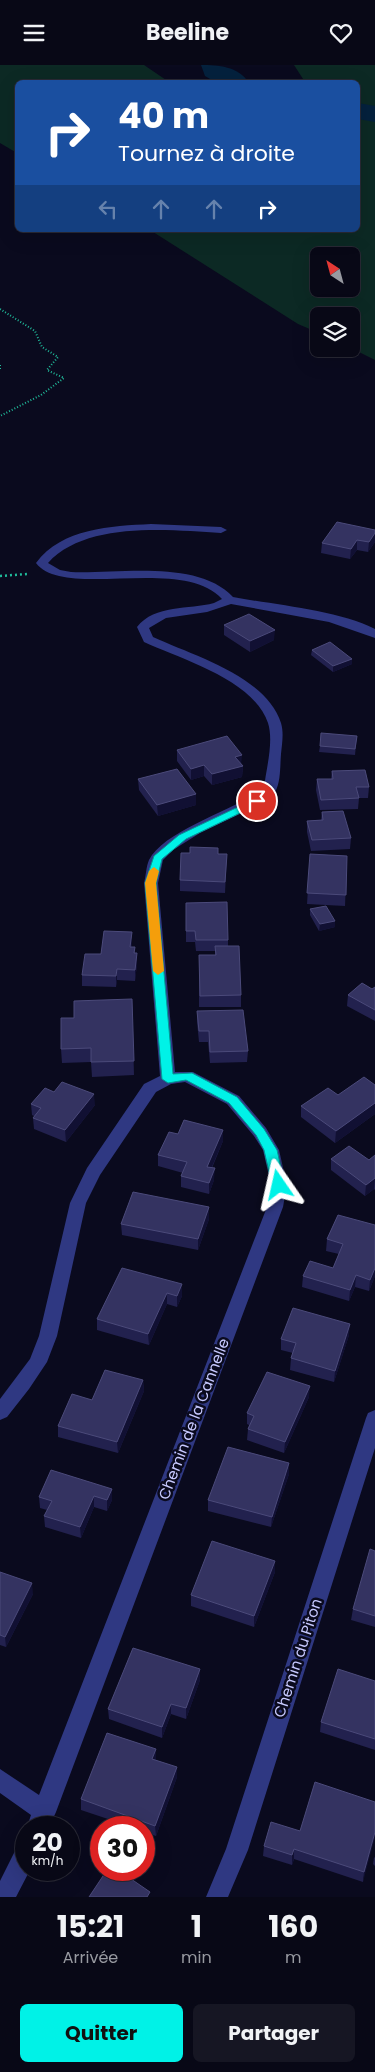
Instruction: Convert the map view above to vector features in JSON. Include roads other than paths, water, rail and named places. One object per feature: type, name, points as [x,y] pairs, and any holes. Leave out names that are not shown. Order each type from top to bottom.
[{"type":"street","points":[[221,530],[166,527],[130,528],[83,536],[48,552],[42,563],[50,571],[71,575],[169,577],[210,585],[226,595],[229,600]]},
{"type":"street","points":[[168,1079],[151,883],[157,858],[183,837],[257,801],[270,789],[275,725],[266,707],[252,691],[219,671],[148,639],[143,627],[152,617],[172,612],[201,611],[216,607],[229,600],[330,619],[364,628],[375,634]]},
{"type":"street","name":"Chemin de la Cannelle","points":[[0,1412],[38,1362],[48,1336],[78,1203],[93,1172],[150,1088],[168,1079],[188,1075],[233,1100],[260,1132],[271,1150],[279,1185],[276,1200],[43,1816]]},
{"type":"street","name":"Chemin du Piton","points":[[217,1897],[237,1850],[375,1418]]},
{"type":"street","name":"Chemin de la Cannelle","points":[[0,1780],[37,1816]]},
{"type":"street","points":[[2,1897],[15,1878]]},
{"type":"waterway","points":[[213,65],[214,71],[231,80]]},
{"type":"waterway","points":[[360,111],[375,114]]}]
